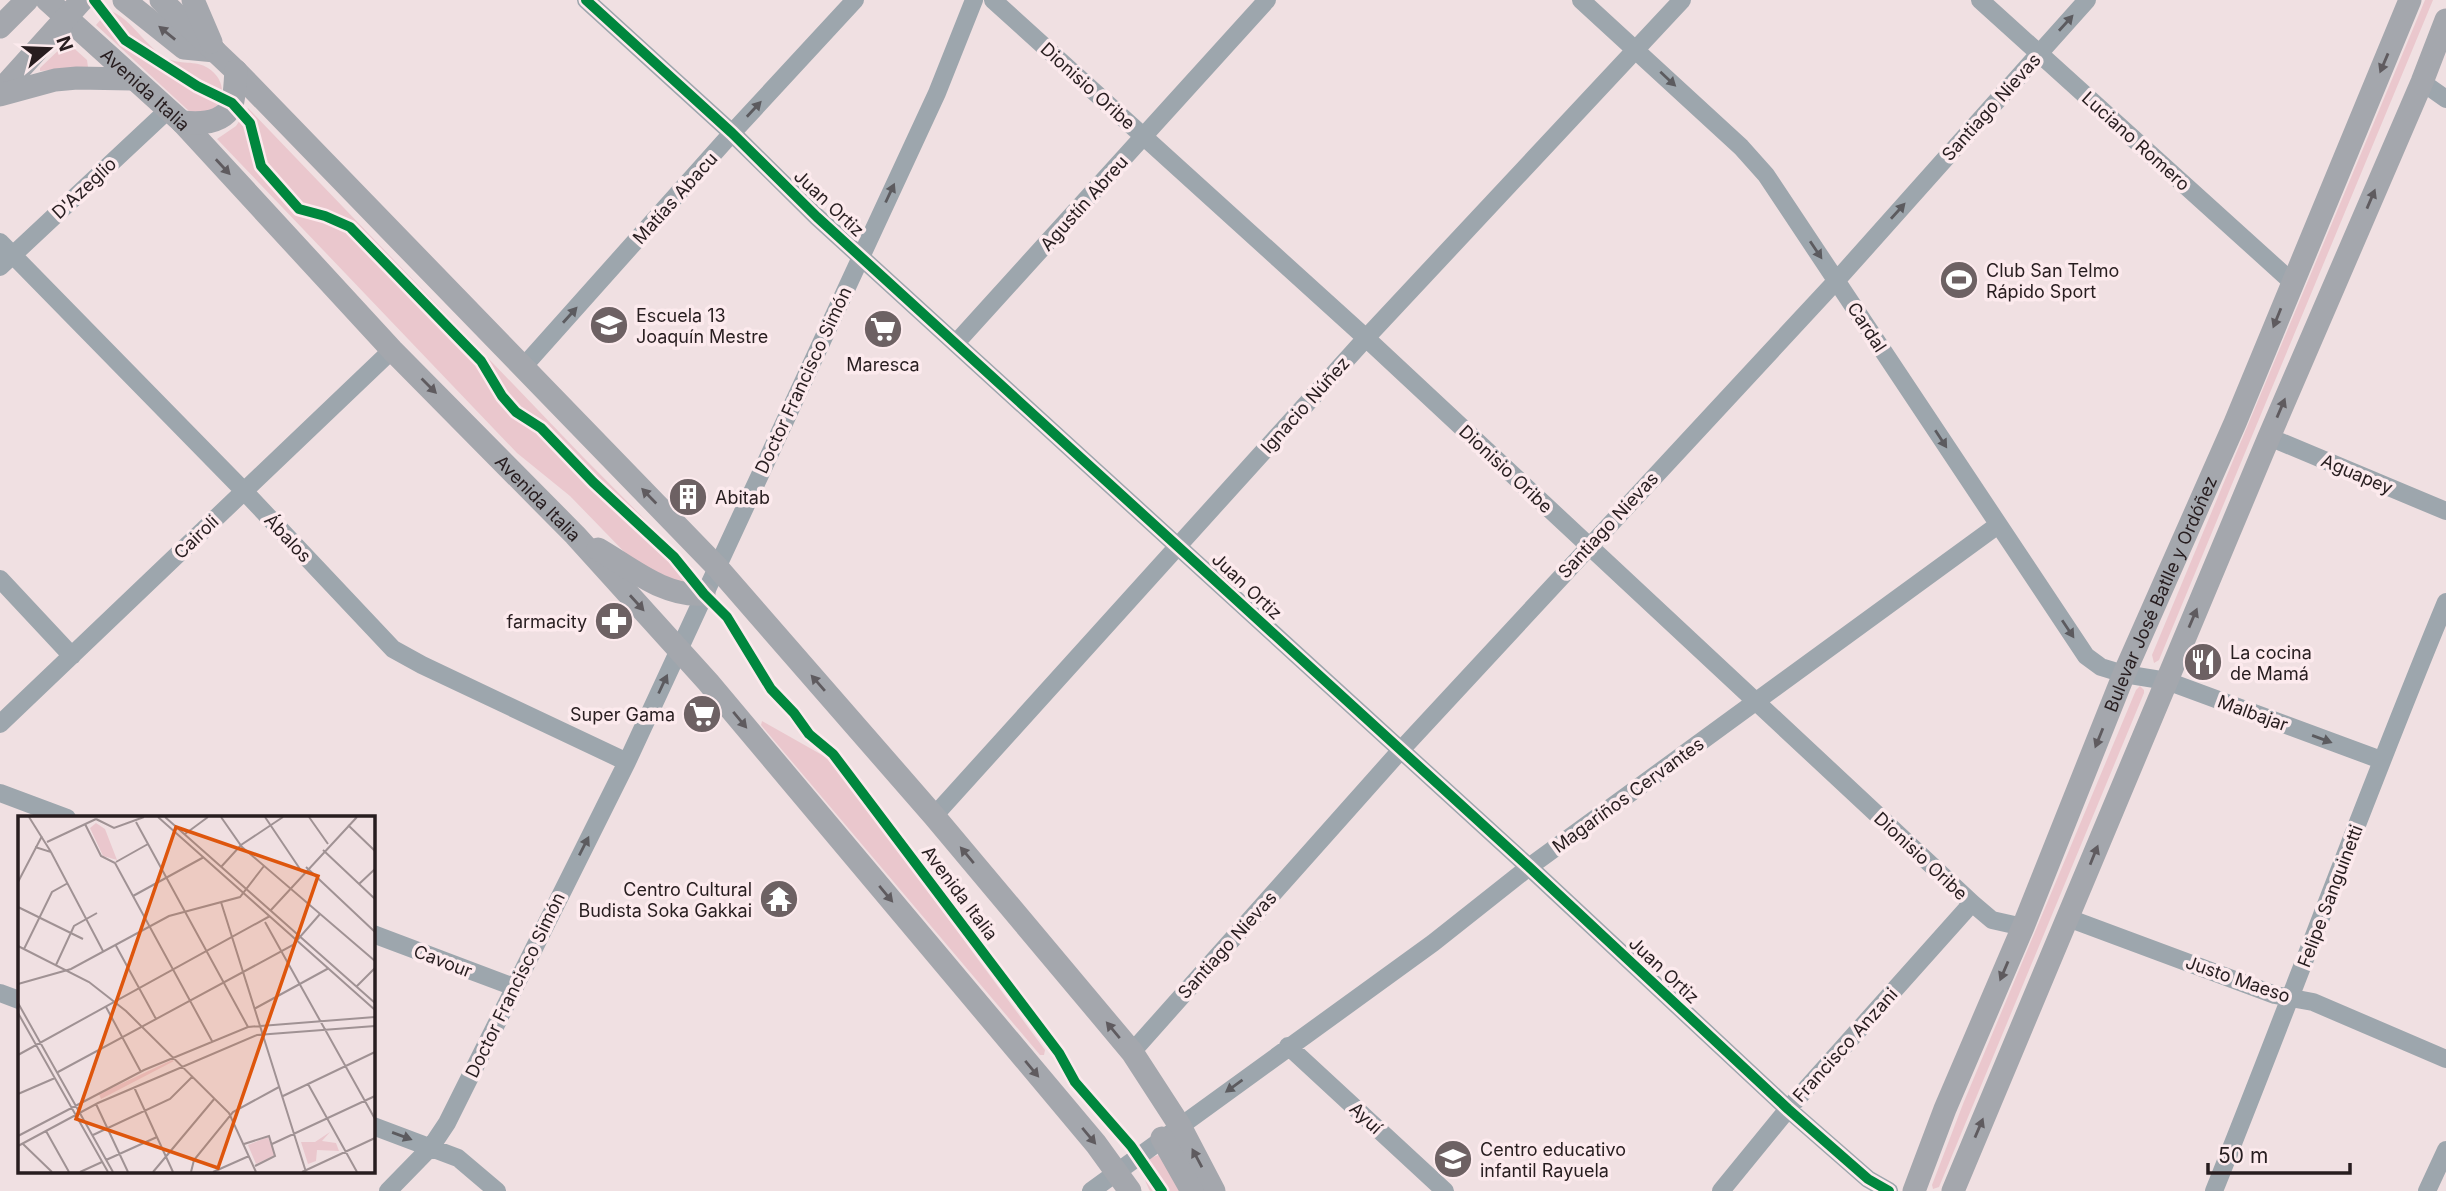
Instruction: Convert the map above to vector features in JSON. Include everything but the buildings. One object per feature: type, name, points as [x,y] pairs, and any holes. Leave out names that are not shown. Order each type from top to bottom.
[{"type":"main road","points":[[0,27],[27,0]]},
{"type":"main road","name":"Avenida Italia","points":[[47,0],[175,116],[392,350],[575,535],[708,682],[1089,1136],[1130,1191]]},
{"type":"main road","points":[[0,93],[82,0]]},
{"type":"main road","points":[[124,0],[184,48],[215,51],[193,0]]},
{"type":"main road","name":"Avenida Italia","points":[[161,0],[236,71],[717,567],[934,816],[1132,1052],[1171,1132],[1214,1191]]},
{"type":"main road","name":"Bulevar José Batlle y Ordóñez","points":[[1914,1191],[1945,1110],[2024,927],[2124,674],[2235,423],[2410,0]]},
{"type":"main road","points":[[1952,1191],[2446,20]]},
{"type":"main road","points":[[175,116],[199,124],[211,122],[227,111],[232,103],[236,71]]},
{"type":"main road","points":[[0,93],[55,80],[132,79]]},
{"type":"main road","points":[[575,535],[670,590],[688,596],[704,594]]},
{"type":"main road","points":[[1171,1132],[1192,1191]]},
{"type":"street","name":"Juan Ortiz","points":[[586,0],[732,133],[817,217],[1529,867],[1788,1109],[1868,1179],[1889,1191]]},
{"type":"street","name":"Matías Abacu","points":[[524,366],[855,0]]},
{"type":"street","name":"Doctor Francisco Simón","points":[[717,567],[937,93],[974,0]]},
{"type":"street","name":"Dionisio Oribe","points":[[993,0],[1366,338],[1972,903],[1992,920],[2024,927]]},
{"type":"street","name":"Agustín Abreu","points":[[956,343],[1268,0]]},
{"type":"street","name":"Cardal","points":[[1581,0],[1741,147],[1766,175],[2086,656],[2101,667],[2124,674]]},
{"type":"street","name":"Ignacio Núñez","points":[[934,816],[1366,338],[1682,0]]},
{"type":"street","name":"Luciano Romero","points":[[1980,0],[2292,282]]},
{"type":"street","name":"Santiago Nievas","points":[[1132,1052],[1400,751],[1837,280],[2087,0]]},
{"type":"street","points":[[2422,82],[2446,99]]},
{"type":"street","name":"D'Azeglio","points":[[4,255],[175,116]]},
{"type":"street","name":"Ábalos","points":[[4,255],[244,491],[393,649],[626,762]]},
{"type":"street","name":"Cairoli","points":[[0,724],[392,350]]},
{"type":"street","name":"Aguapey","points":[[2269,437],[2446,511]]},
{"type":"street","name":"Magariños Cervantes","points":[[1091,1191],[1433,943],[1529,867],[1998,526]]},
{"type":"street","points":[[704,594],[717,567]]},
{"type":"street","points":[[0,579],[72,656]]},
{"type":"street","name":"Doctor Francisco Simón","points":[[388,1191],[431,1147],[447,1123],[626,762],[704,594]]},
{"type":"street","name":"Felipe Sanguinetti","points":[[2214,1191],[2292,999],[2381,761],[2446,602]]},
{"type":"street","name":"Malbajar","points":[[2124,674],[2166,681],[2381,761]]},
{"type":"street","points":[[0,793],[62,816]]},
{"type":"street","name":"Francisco Anzani","points":[[1721,1191],[1788,1109],[1972,903]]},
{"type":"street","name":"Justo Maeso","points":[[2068,918],[2274,995],[2313,1002],[2444,1055]]},
{"type":"street","name":"Cavour","points":[[374,934],[514,987]]},
{"type":"street","points":[[0,993],[18,1000]]},
{"type":"street","name":"Ayuí","points":[[1288,1046],[1445,1191]]},
{"type":"street","points":[[374,1126],[458,1158],[497,1191]]},
{"type":"street","points":[[2427,1191],[2446,1150]]},
{"type":"shaded area","points":[[2425,0],[2433,0],[2159,660],[2154,663],[2152,655]]},
{"type":"shaded area","points":[[109,10],[125,20],[151,47],[166,58],[208,68],[221,84],[220,101],[215,107],[208,112],[189,111],[96,25]]},
{"type":"shaded area","points":[[67,42],[87,60],[88,67],[40,71],[40,68]]},
{"type":"shaded area","points":[[248,108],[692,567],[693,584],[685,587],[636,564],[570,496],[517,453],[217,139],[236,126]]},
{"type":"shaded area","points":[[2140,686],[2144,693],[1939,1187],[1933,1189],[1932,1185],[1963,1104],[2136,690]]},
{"type":"shaded area","points":[[762,721],[831,760],[1045,1050],[1044,1055],[1040,1055],[761,725]]},
{"type":"shaded area","points":[[1159,1155],[1186,1191],[1150,1191],[1145,1180],[1145,1165],[1152,1157]]},
{"type":"cycle path","points":[[94,0],[125,40],[197,86],[232,103],[250,123],[261,166],[299,209],[350,227],[481,361],[502,396],[516,412],[541,428],[593,482],[674,557],[727,617],[771,689],[809,734],[833,754],[1059,1053],[1075,1082],[1131,1146],[1162,1191]]},
{"type":"cycle path","points":[[586,0],[732,133],[817,217],[1529,867],[1788,1109],[1868,1179],[1889,1191]]},
{"type":"place","name":"Club San Telmo Rápido Sport","points":[[1959,280]]},
{"type":"place","name":"Escuela 13 Joaquín Mestre","points":[[609,325]]},
{"type":"place","name":"Maresca","points":[[883,329]]},
{"type":"place","name":"Abitab","points":[[688,497]]},
{"type":"place","name":"farmacity","points":[[614,621]]},
{"type":"place","name":"La cocina de Mamá","points":[[2203,662]]},
{"type":"place","name":"Super Gama","points":[[702,714]]},
{"type":"place","name":"Centro Cultural Budista Soka Gakkai","points":[[779,899]]},
{"type":"place","name":"Centro educativo infantil Rayuela","points":[[1453,1159]]}]
